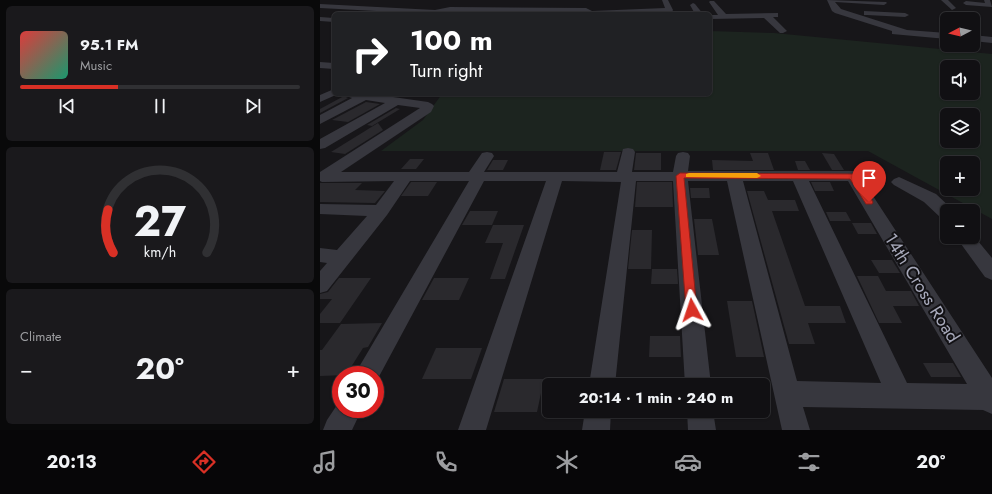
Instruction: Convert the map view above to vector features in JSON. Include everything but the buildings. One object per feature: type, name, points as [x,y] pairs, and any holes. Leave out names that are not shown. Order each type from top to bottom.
[{"type":"street","points":[[598,12],[641,7],[668,10],[664,0]]},
{"type":"street","points":[[830,0],[884,3]]},
{"type":"street","points":[[830,0],[835,9],[841,12],[907,33]]},
{"type":"street","points":[[944,0],[952,8]]},
{"type":"street","points":[[966,3],[990,5],[986,0]]},
{"type":"street","points":[[323,1],[354,3]]},
{"type":"street","points":[[323,1],[382,9],[399,7],[417,2]]},
{"type":"street","points":[[481,2],[588,3],[586,10]]},
{"type":"street","points":[[712,2],[723,19]]},
{"type":"street","points":[[693,5],[698,12]]},
{"type":"street","points":[[399,7],[422,11],[450,9],[586,10],[589,12]]},
{"type":"street","points":[[320,12],[332,13]]},
{"type":"street","points":[[841,12],[905,19],[870,21]]},
{"type":"street","points":[[766,15],[783,31]]},
{"type":"street","points":[[712,17],[723,19],[776,15]]},
{"type":"street","points":[[320,19],[332,20]]},
{"type":"street","points":[[875,30],[940,35]]},
{"type":"street","points":[[980,39],[992,40]]},
{"type":"street","points":[[320,65],[332,66]]},
{"type":"street","points":[[320,90],[332,92]]},
{"type":"street","points":[[320,99],[332,93]]},
{"type":"street","points":[[320,120],[364,96],[428,106],[427,109],[322,177]]},
{"type":"street","points":[[320,145],[396,101]]},
{"type":"street","points":[[603,378],[628,152]]},
{"type":"street","points":[[373,366],[487,156]]},
{"type":"street","points":[[683,156],[680,176],[697,378]]},
{"type":"street","points":[[322,177],[626,178],[680,176],[799,176],[900,396]]},
{"type":"street","points":[[734,176],[796,430]]},
{"type":"street","name":"14th Cross Road","points":[[799,176],[853,176],[991,398]]},
{"type":"street","points":[[320,285],[381,211],[404,178]]},
{"type":"street","points":[[472,430],[555,178]]},
{"type":"street","points":[[899,182],[930,198],[940,207]]},
{"type":"street","points":[[320,209],[381,211]]},
{"type":"street","points":[[970,244],[992,272]]},
{"type":"street","points":[[320,255],[342,258]]},
{"type":"street","points":[[788,394],[991,398]]},
{"type":"street","points":[[337,430],[344,418]]},
{"type":"street","points":[[596,430],[597,418]]},
{"type":"street","points":[[701,418],[702,430]]},
{"type":"shaded area","points":[[712,31],[774,33],[940,49],[940,52],[971,52],[992,54],[992,219],[980,212],[980,204],[965,204],[950,196],[980,196],[980,156],[940,156],[940,190],[868,151],[381,151],[423,120],[441,96],[712,96]]},
{"type":"slow traffic","points":[[689,176],[757,176]]},
{"type":"route","points":[[692,310],[680,176],[853,176],[869,202]]}]
